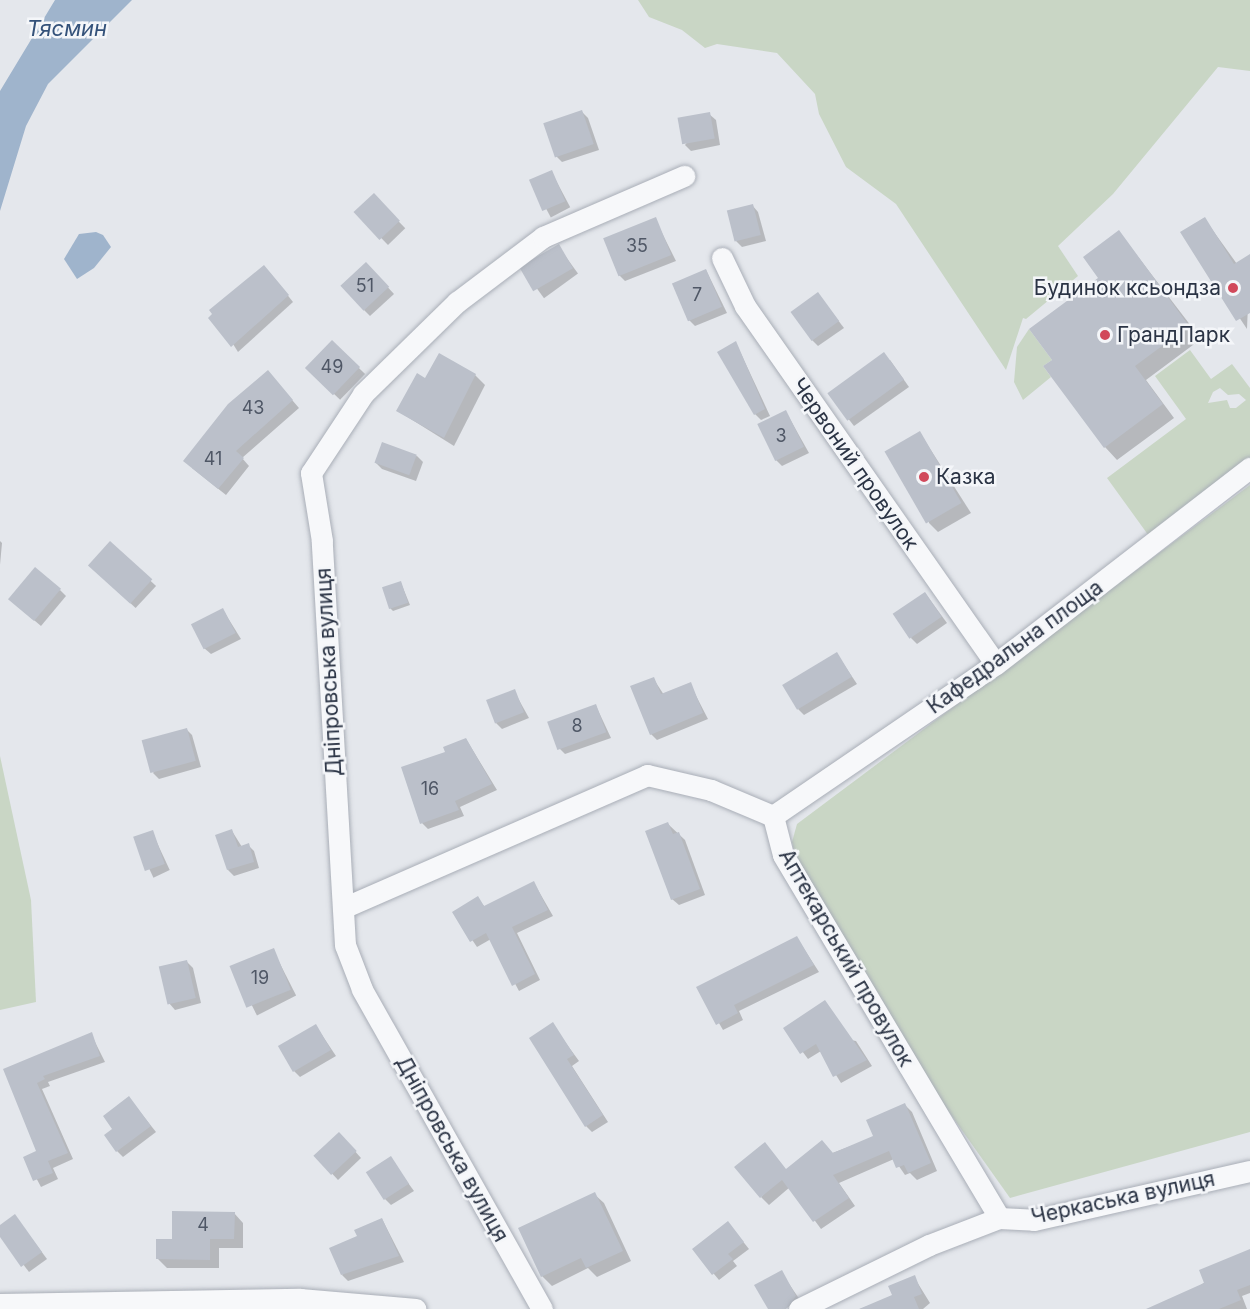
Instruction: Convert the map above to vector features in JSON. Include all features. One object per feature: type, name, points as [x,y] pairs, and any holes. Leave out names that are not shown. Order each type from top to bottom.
[{"type":"street","name":"Дніпровська вулиця","points":[[542,1309],[362,988],[345,945],[322,541],[311,473],[363,393],[457,302],[543,237],[684,176]]},
{"type":"street","name":"Червоний провулок","points":[[722,258],[745,306],[996,664]]},
{"type":"street","name":"Кафедральна площа","points":[[773,816],[996,664],[1250,468]]},
{"type":"street","points":[[343,908],[647,775],[711,790],[773,816]]},
{"type":"street","name":"Аптекарський провулок","points":[[773,816],[783,855],[999,1218]]},
{"type":"street","name":"Черкаська вулиця","points":[[799,1309],[929,1245],[999,1218],[1034,1220],[1250,1171]]},
{"type":"street","points":[[0,1304],[300,1299],[416,1309]]},
{"type":"green space","points":[[638,0],[1250,0],[1250,71],[1218,67],[1113,194],[1058,246],[1078,276],[1026,319],[1023,318],[1006,370],[896,204],[846,167],[819,114],[815,94],[777,53],[717,44],[705,48],[682,30],[649,17]]},
{"type":"green space","points":[[1029,329],[1052,360],[1043,366],[1051,377],[1023,400],[1014,382],[1017,347]]},
{"type":"green space","points":[[1190,350],[1211,379],[1232,364],[1250,388],[1250,468],[1154,543],[1107,478],[1186,419],[1155,376]],"holes":[[[1220,388],[1228,395],[1239,394],[1246,400],[1236,408],[1230,408],[1227,400],[1208,403],[1213,392]]]},
{"type":"green space","points":[[1250,485],[1250,1132],[1010,1198],[912,1060],[796,861],[792,842],[797,824]]},
{"type":"green space","points":[[0,756],[31,900],[36,1002],[0,1010]]},
{"type":"water","name":"Тясмин","points":[[55,0],[132,0],[48,84],[26,126],[0,211],[0,91]]},
{"type":"water","points":[[96,232],[103,235],[111,247],[94,268],[77,279],[64,259],[79,234]]},
{"type":"building","points":[[582,110],[594,144],[555,157],[543,123]]},
{"type":"building","points":[[710,112],[715,139],[682,144],[678,118]]},
{"type":"building","points":[[552,170],[565,201],[542,211],[529,180]]},
{"type":"building","points":[[374,193],[400,221],[379,240],[354,212]]},
{"type":"building","points":[[753,204],[761,235],[735,242],[727,211]]},
{"type":"building","points":[[656,217],[671,255],[619,276],[603,238]]},
{"type":"building","name":"Будинок ксьондза","points":[[1205,217],[1234,264],[1250,254],[1250,313],[1236,321],[1180,232]]},
{"type":"building","name":"ГрандПарк","points":[[1119,230],[1189,326],[1135,366],[1163,404],[1104,448],[1043,366],[1052,360],[1029,329],[1098,278],[1083,257]]},
{"type":"building","points":[[559,244],[573,268],[533,291],[519,267]]},
{"type":"building","points":[[366,262],[389,287],[364,311],[340,286]]},
{"type":"building","points":[[264,265],[289,295],[231,347],[208,318],[212,314],[209,310]]},
{"type":"building","points":[[706,269],[722,307],[688,321],[672,283]]},
{"type":"building","points":[[818,292],[839,321],[812,341],[790,312]]},
{"type":"building","points":[[332,340],[360,367],[333,395],[305,368]]},
{"type":"building","points":[[736,341],[765,409],[754,415],[717,352]]},
{"type":"building","points":[[884,352],[904,380],[847,421],[827,393]]},
{"type":"building","points":[[439,353],[476,374],[444,438],[396,411],[417,373],[425,378]]},
{"type":"building","points":[[268,370],[293,400],[236,451],[244,458],[218,489],[183,461],[228,404]]},
{"type":"building","points":[[786,410],[804,447],[775,461],[757,424]]},
{"type":"building","name":"Казка","points":[[920,431],[962,503],[926,523],[884,452]]},
{"type":"building","points":[[382,442],[417,455],[409,475],[374,463]]},
{"type":"building","points":[[110,541],[152,579],[130,604],[88,566]]},
{"type":"building","points":[[35,567],[61,589],[34,621],[8,599]]},
{"type":"building","points":[[401,581],[408,603],[389,609],[382,587]]},
{"type":"building","points":[[925,592],[942,617],[909,639],[893,614]]},
{"type":"building","points":[[223,608],[236,633],[204,649],[191,624]]},
{"type":"building","points":[[837,652],[852,677],[797,710],[782,685]]},
{"type":"building","points":[[654,677],[661,694],[691,682],[703,713],[650,735],[630,686]]},
{"type":"building","points":[[515,689],[524,712],[495,723],[486,700]]},
{"type":"building","points":[[596,704],[606,732],[557,750],[547,722]]},
{"type":"building","points":[[187,728],[196,761],[150,773],[142,740]]},
{"type":"building","points":[[466,738],[492,784],[455,801],[459,810],[420,824],[401,767],[445,752],[443,747]]},
{"type":"building","points":[[668,822],[673,834],[679,832],[700,889],[671,900],[645,831]]},
{"type":"building","points":[[232,829],[238,847],[249,843],[254,862],[227,870],[215,835]]},
{"type":"building","points":[[153,830],[165,864],[145,871],[133,837]]},
{"type":"building","points":[[534,881],[548,910],[512,927],[535,974],[512,986],[486,933],[470,942],[452,912],[478,896],[484,906]]},
{"type":"building","points":[[797,936],[814,965],[734,1005],[738,1013],[716,1025],[696,987]]},
{"type":"building","points":[[274,948],[291,990],[246,1008],[229,966]]},
{"type":"building","points":[[187,960],[196,998],[168,1005],[159,967]]},
{"type":"building","points":[[825,1000],[867,1060],[833,1077],[816,1044],[800,1054],[783,1028]]},
{"type":"building","points":[[553,1022],[574,1055],[567,1059],[603,1115],[585,1127],[529,1038]]},
{"type":"building","points":[[316,1024],[331,1050],[293,1072],[278,1046]]},
{"type":"building","points":[[92,1032],[100,1056],[43,1076],[45,1079],[37,1083],[68,1153],[48,1161],[53,1173],[33,1181],[23,1157],[36,1151],[3,1069]]},
{"type":"building","points":[[129,1096],[151,1126],[116,1152],[104,1135],[112,1129],[103,1116]]},
{"type":"building","points":[[905,1103],[931,1163],[908,1173],[904,1165],[896,1168],[889,1151],[833,1175],[849,1198],[813,1222],[782,1180],[760,1198],[734,1167],[765,1142],[786,1169],[822,1140],[833,1153],[873,1136],[866,1120]]},
{"type":"building","points":[[339,1132],[357,1151],[331,1175],[313,1156]]},
{"type":"building","points":[[391,1156],[409,1184],[384,1200],[366,1172]]},
{"type":"building","points":[[595,1192],[623,1251],[586,1268],[581,1258],[541,1277],[518,1228]]},
{"type":"building","points":[[172,1211],[235,1212],[234,1239],[210,1239],[210,1260],[156,1259],[156,1239],[172,1239]]},
{"type":"building","points":[[15,1214],[42,1252],[21,1267],[0,1237],[0,1225]]},
{"type":"building","points":[[382,1218],[399,1256],[341,1275],[329,1248],[357,1236],[354,1230]]},
{"type":"building","points":[[728,1221],[744,1242],[728,1254],[733,1259],[712,1275],[692,1249]]},
{"type":"building","points":[[1250,1249],[1250,1285],[1237,1290],[1241,1300],[1219,1309],[1146,1309],[1204,1283],[1199,1270]]},
{"type":"building","points":[[782,1270],[796,1296],[786,1309],[768,1309],[754,1285]]},
{"type":"building","points":[[915,1275],[922,1294],[914,1297],[919,1309],[859,1309],[892,1295],[888,1286]]},
{"type":"place","name":"Будинок ксьондза","points":[[1233,288]]},
{"type":"place","name":"ГрандПарк","points":[[1105,335]]},
{"type":"place","name":"Казка","points":[[924,477]]}]
